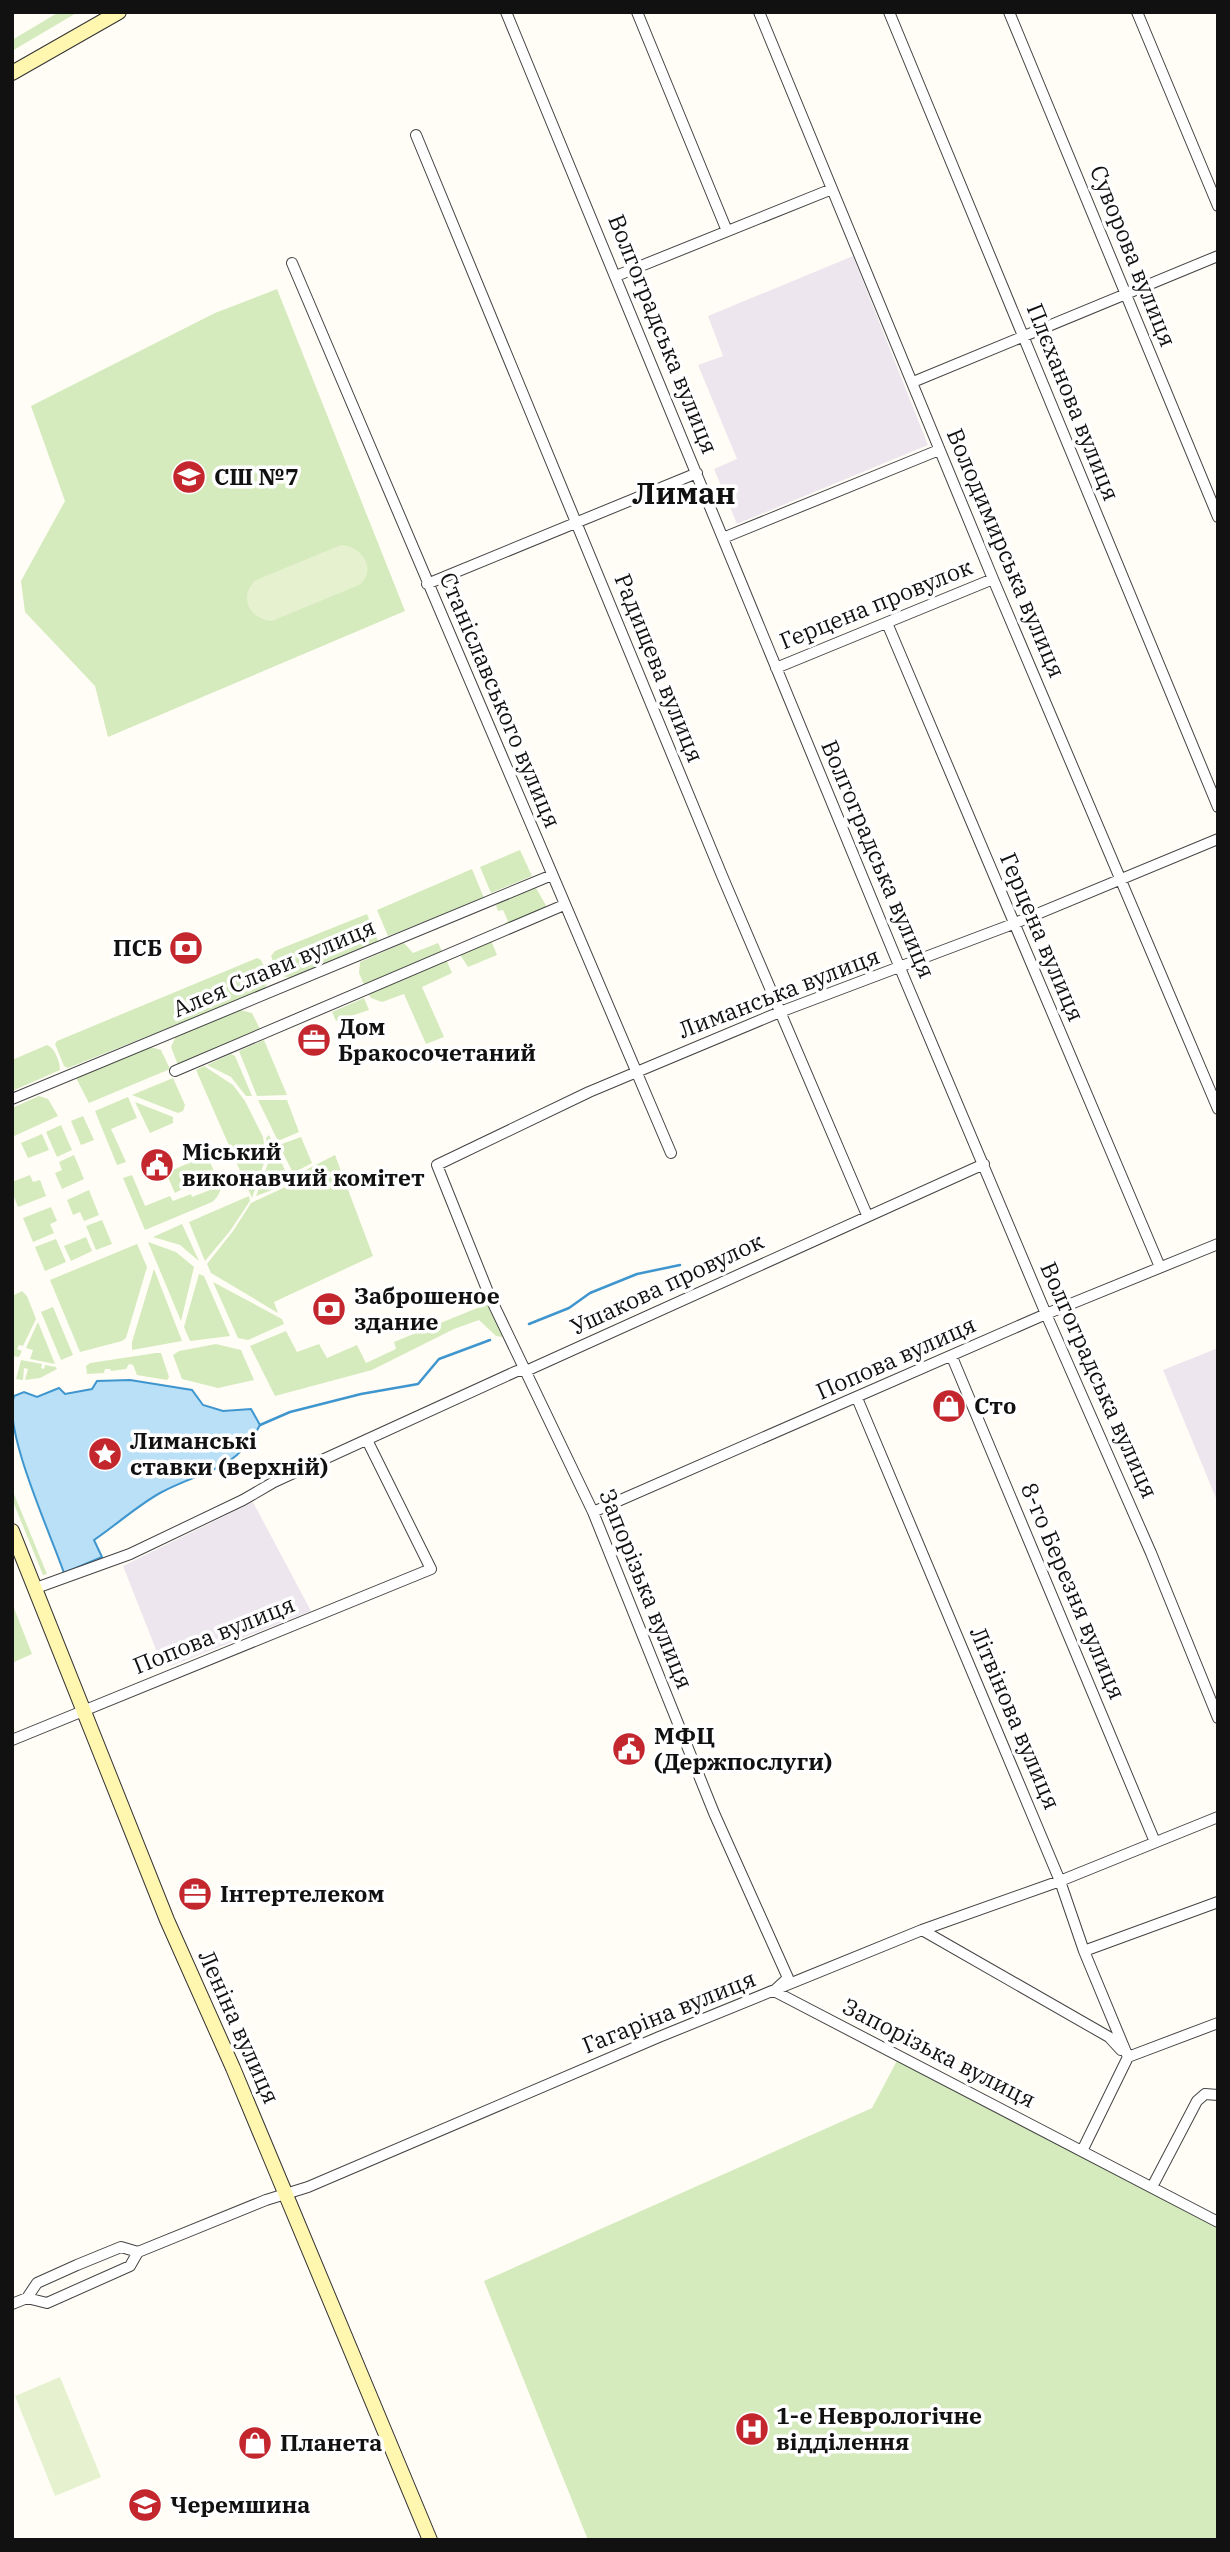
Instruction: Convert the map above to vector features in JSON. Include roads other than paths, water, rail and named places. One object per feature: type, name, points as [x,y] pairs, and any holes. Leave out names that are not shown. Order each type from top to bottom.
[{"type":"street","points":[[12,73],[119,12]]},
{"type":"street","name":"Волгоградська вулиця","points":[[506,12],[900,968],[1046,1314],[1152,1553],[1218,1718]]},
{"type":"street","points":[[637,12],[727,231]]},
{"type":"street","name":"Володимирська вулиця","points":[[759,12],[914,382],[939,450],[1218,1109]]},
{"type":"street","name":"Плєханова вулиця","points":[[889,12],[1218,807]]},
{"type":"street","name":"Суворова вулиця","points":[[1009,12],[1218,517]]},
{"type":"street","points":[[1137,12],[1218,206]]},
{"type":"street","name":"Радищева вулиця","points":[[416,135],[867,1215]]},
{"type":"street","points":[[616,276],[832,189]]},
{"type":"street","points":[[914,382],[1218,256]]},
{"type":"street","name":"Станіславського вулиця","points":[[292,263],[671,1153]]},
{"type":"street","points":[[723,538],[939,450]]},
{"type":"street","points":[[427,584],[698,473]]},
{"type":"street","name":"Герцена провулок","points":[[776,668],[993,579]]},
{"type":"street","name":"Герцена вулиця","points":[[887,623],[1160,1268]]},
{"type":"street","name":"Лиманська вулиця","points":[[437,1165],[589,1092],[780,1012],[1013,924],[1218,839]]},
{"type":"street","name":"Алея Слави вулиця","points":[[12,1098],[552,875]]},
{"type":"street","points":[[175,1071],[564,905]]},
{"type":"street","name":"Ушакова провулок","points":[[36,1588],[130,1554],[243,1500],[274,1482],[517,1371],[526,1371],[984,1164]]},
{"type":"street","name":"Запорізька вулиця","points":[[437,1165],[491,1297],[593,1512],[714,1814],[788,1978],[774,1991],[1218,2222]]},
{"type":"street","name":"Попова вулиця","points":[[593,1512],[953,1357],[1046,1314],[1218,1244]]},
{"type":"street","name":"8-го Березня вулиця","points":[[953,1357],[1155,1842]]},
{"type":"street","name":"Літвінова вулиця","points":[[857,1398],[1060,1881],[1084,1951],[1128,2057]]},
{"type":"street","name":"Попова вулиця","points":[[12,1740],[431,1569],[367,1440]]},
{"type":"street","name":"Леніна вулиця","points":[[12,1531],[167,1920],[233,2068],[430,2540]]},
{"type":"street","name":"Гагаріна вулиця","points":[[27,2298],[47,2303],[130,2266],[138,2252],[285,2194],[922,1930],[1060,1881],[1218,1817]]},
{"type":"street","points":[[1084,1951],[1218,1902]]},
{"type":"street","points":[[922,1930],[1109,2037],[1128,2057]]},
{"type":"street","points":[[1082,2151],[1128,2057],[1218,2023]]},
{"type":"street","points":[[1152,2188],[1197,2101],[1205,2094],[1218,2095]]},
{"type":"street","name":"Гагаріна вулиця","points":[[12,2304],[27,2298],[37,2283],[77,2265],[121,2247],[138,2252]]},
{"type":"water","points":[[130,1380],[192,1390],[203,1405],[223,1411],[251,1409],[260,1425],[250,1441],[228,1462],[176,1485],[143,1504],[94,1540],[102,1557],[64,1573],[21,1457],[12,1412],[14,1396],[24,1392],[37,1397],[59,1388],[65,1394],[92,1389],[97,1381]]},
{"type":"waterway","points":[[529,1324],[569,1308],[590,1293],[637,1274],[680,1265]]},
{"type":"waterway","points":[[260,1425],[290,1412],[361,1394],[418,1384],[439,1359],[490,1340]]},
{"type":"place","name":"СШ №7","points":[[189,477]]},
{"type":"place","name":"ПСБ","points":[[186,948]]},
{"type":"place","name":"Дом Бракосочетаний","points":[[314,1040]]},
{"type":"place","name":"Міський виконавчий комітет","points":[[157,1165]]},
{"type":"place","name":"Заброшеное здание","points":[[329,1309]]},
{"type":"place","name":"Сто","points":[[949,1406]]},
{"type":"place","name":"Лиманські ставки (верхній)","points":[[105,1454]]},
{"type":"place","name":"МФЦ (Держпослуги)","points":[[629,1749]]},
{"type":"place","name":"Інтертелеком","points":[[195,1894]]},
{"type":"place","name":"1-е Неврологічне відділення","points":[[752,2429]]},
{"type":"place","name":"Планета","points":[[255,2443]]},
{"type":"place","name":"Черемшина","points":[[145,2505]]},
{"type":"district","name":"Лиман","points":[[684,494]]}]
